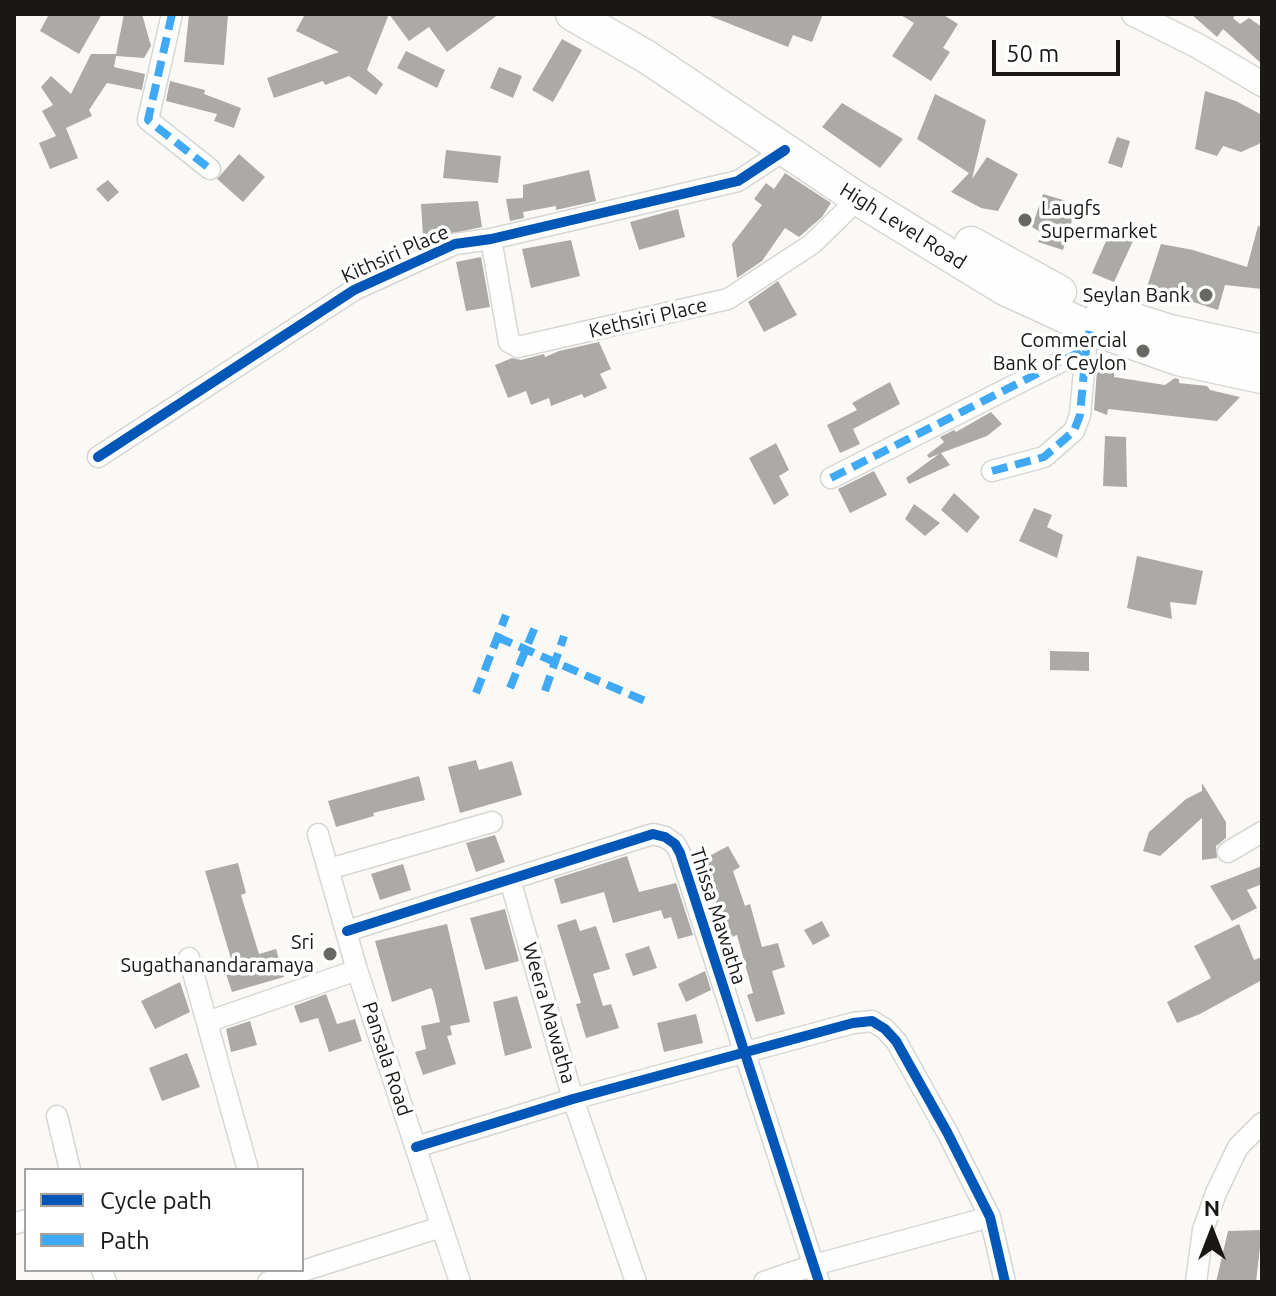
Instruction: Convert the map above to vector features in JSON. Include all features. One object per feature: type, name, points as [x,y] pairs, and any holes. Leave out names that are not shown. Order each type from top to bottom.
[{"type":"highway","name":"High Level Road","points":[[572,14],[647,57],[858,199],[1088,339],[1262,377]]},
{"type":"highway","name":"High Level Road","points":[[598,14],[654,46],[817,156],[1013,268],[1073,298],[1138,322],[1262,351]]},
{"type":"street","points":[[172,14],[148,120],[210,169]]},
{"type":"street","points":[[1134,14],[1198,46],[1262,84]]},
{"type":"street","name":"Kithsiri Place","points":[[98,457],[354,290],[455,244],[491,239],[738,181],[785,150]]},
{"type":"street","name":"Kethsiri Place","points":[[491,239],[509,342],[518,347],[728,299],[812,244],[858,199]]},
{"type":"street","points":[[992,471],[1044,457],[1074,431],[1080,415],[1088,339]]},
{"type":"street","points":[[831,478],[1022,379],[1088,339]]},
{"type":"street","points":[[329,869],[492,822]]},
{"type":"street","points":[[1228,852],[1262,832]]},
{"type":"street","name":"Pansala Road","points":[[318,834],[357,970],[460,1282]]},
{"type":"street","name":"Thissa Mawatha","points":[[347,931],[653,834],[675,844],[817,1274]]},
{"type":"street","name":"Weera Mawatha","points":[[510,880],[573,1099],[636,1282]]},
{"type":"street","points":[[189,958],[247,1168]]},
{"type":"street","points":[[207,1022],[357,970]]},
{"type":"street","points":[[416,1147],[573,1099],[853,1023],[872,1021],[896,1041],[947,1132],[990,1217],[1005,1282]]},
{"type":"street","points":[[57,1116],[70,1168]]},
{"type":"street","points":[[1196,1282],[1203,1230],[1216,1193],[1238,1147],[1262,1123]]},
{"type":"street","points":[[764,1282],[817,1274],[990,1217]]},
{"type":"street","points":[[304,1269],[441,1227]]},
{"type":"street","points":[[275,1278],[295,1272]]},
{"type":"building","points":[[49,14],[102,14],[79,54],[40,31]]},
{"type":"building","points":[[124,14],[142,14],[151,46],[144,58],[116,56],[114,67],[145,74],[142,90],[107,83],[89,110],[92,116],[66,128],[78,158],[50,169],[39,143],[56,136],[42,111],[53,105],[41,87],[51,76],[71,94],[91,54],[116,54]]},
{"type":"building","points":[[189,14],[228,14],[224,65],[184,62]]},
{"type":"building","points":[[305,14],[389,14],[367,70],[383,84],[376,95],[349,76],[325,85],[323,81],[274,98],[267,78],[339,52],[296,31]]},
{"type":"building","points":[[389,14],[499,14],[447,52],[429,27],[409,41]]},
{"type":"building","points":[[705,14],[823,14],[812,42],[793,35],[788,47]]},
{"type":"building","points":[[899,14],[942,14],[958,24],[943,48],[950,52],[931,81],[892,56],[914,23]]},
{"type":"building","points":[[1191,14],[1236,14],[1233,18],[1240,24],[1249,18],[1262,27],[1262,64],[1223,29],[1217,37]]},
{"type":"building","points":[[562,39],[582,50],[553,102],[532,90]]},
{"type":"building","points":[[406,51],[445,70],[437,88],[397,68]]},
{"type":"building","points":[[499,67],[522,76],[513,98],[490,88]]},
{"type":"building","points":[[170,81],[205,90],[204,94],[241,108],[234,128],[214,121],[217,114],[166,101]]},
{"type":"building","points":[[1205,91],[1236,101],[1262,115],[1262,139],[1259,144],[1241,152],[1223,146],[1217,156],[1195,149]]},
{"type":"building","points":[[935,94],[986,120],[972,179],[987,157],[1018,174],[998,211],[981,208],[951,192],[969,173],[917,139]]},
{"type":"building","points":[[842,103],[903,139],[880,168],[822,127]]},
{"type":"building","points":[[1117,137],[1130,141],[1122,168],[1108,163]]},
{"type":"building","points":[[446,150],[501,156],[498,183],[443,178]]},
{"type":"building","points":[[239,154],[265,177],[243,202],[217,179]]},
{"type":"building","points":[[589,170],[596,201],[556,210],[556,206],[523,212],[524,218],[510,221],[506,199],[523,198],[523,185]]},
{"type":"building","points":[[785,173],[831,203],[822,217],[799,237],[785,228],[762,261],[737,278],[732,244],[762,205],[754,199],[766,183],[774,189]]},
{"type":"building","points":[[108,180],[119,192],[108,202],[96,189]]},
{"type":"building","points":[[1043,194],[1083,206],[1081,217],[1073,217],[1063,250],[1038,242],[1042,233],[1032,227]]},
{"type":"building","points":[[478,201],[482,227],[423,236],[421,204]]},
{"type":"building","points":[[678,209],[685,237],[639,250],[630,222]]},
{"type":"building","points":[[1258,226],[1262,227],[1262,289],[1225,285],[1218,310],[1146,290],[1161,244],[1193,250],[1247,267]]},
{"type":"building","points":[[1110,232],[1133,241],[1114,282],[1092,273]]},
{"type":"building","points":[[571,240],[580,276],[531,288],[522,249]]},
{"type":"building","points":[[481,257],[490,307],[466,311],[456,262]]},
{"type":"building","points":[[778,281],[797,315],[764,332],[748,302]]},
{"type":"building","points":[[599,342],[611,369],[600,374],[607,388],[584,398],[582,394],[551,406],[549,398],[531,405],[526,391],[508,398],[495,365],[512,358],[521,360],[544,354],[545,357]]},
{"type":"building","points":[[1097,370],[1114,373],[1114,377],[1165,385],[1175,378],[1179,379],[1179,383],[1207,386],[1210,390],[1240,397],[1217,421],[1108,409],[1107,415],[1094,410]]},
{"type":"building","points":[[890,382],[900,404],[853,429],[860,444],[840,453],[827,425],[857,410],[852,403]]},
{"type":"building","points":[[991,412],[1002,424],[987,436],[941,453],[950,465],[909,484],[906,478],[939,454],[929,458],[927,455],[944,442],[940,437],[954,430],[956,432]]},
{"type":"building","points":[[1105,436],[1126,437],[1127,487],[1103,486]]},
{"type":"building","points":[[776,443],[789,470],[779,476],[789,495],[774,505],[749,458]]},
{"type":"building","points":[[874,471],[887,495],[850,513],[838,489]]},
{"type":"building","points":[[954,493],[980,517],[967,533],[941,510]]},
{"type":"building","points":[[914,504],[940,523],[925,536],[905,519]]},
{"type":"building","points":[[1034,508],[1052,515],[1047,527],[1063,535],[1057,558],[1019,541]]},
{"type":"building","points":[[1137,556],[1203,571],[1196,605],[1170,602],[1172,619],[1127,608]]},
{"type":"building","points":[[1050,651],[1089,652],[1089,671],[1050,670]]},
{"type":"building","points":[[476,760],[479,770],[512,761],[522,795],[460,813],[448,767]]},
{"type":"building","points":[[419,776],[425,800],[373,813],[374,816],[336,827],[328,801]]},
{"type":"building","points":[[1202,783],[1226,822],[1226,838],[1216,846],[1217,858],[1202,860],[1202,818],[1160,856],[1143,851],[1149,832],[1186,799],[1202,791]]},
{"type":"building","points":[[495,835],[505,862],[476,872],[466,843]]},
{"type":"building","points":[[728,846],[740,867],[733,871],[745,906],[750,904],[762,947],[778,943],[785,967],[772,971],[785,1014],[756,1022],[747,995],[753,993],[737,935],[729,938],[710,886],[715,884],[702,860]]},
{"type":"building","points":[[627,856],[639,892],[676,883],[693,935],[678,939],[671,917],[664,919],[661,910],[613,923],[604,892],[561,904],[554,879]]},
{"type":"building","points":[[238,863],[246,893],[241,895],[259,954],[276,949],[284,977],[232,992],[223,965],[232,962],[205,871]]},
{"type":"building","points":[[403,864],[411,890],[380,900],[371,874]]},
{"type":"building","points":[[1262,866],[1262,884],[1247,890],[1257,908],[1232,921],[1210,886]]},
{"type":"building","points":[[505,909],[519,961],[485,970],[470,918]]},
{"type":"building","points":[[576,919],[580,931],[596,926],[610,969],[593,974],[603,1006],[611,1004],[619,1028],[586,1038],[576,1004],[581,1003],[557,925]]},
{"type":"building","points":[[822,921],[830,936],[813,945],[804,930]]},
{"type":"building","points":[[447,924],[470,1022],[450,1026],[452,1035],[447,1036],[456,1064],[423,1075],[415,1052],[426,1049],[421,1026],[440,1022],[433,992],[431,988],[392,1002],[375,941]]},
{"type":"building","points":[[1239,924],[1254,960],[1262,957],[1262,980],[1177,1023],[1167,1002],[1211,978],[1194,946]]},
{"type":"building","points":[[649,946],[657,968],[633,976],[625,954]]},
{"type":"building","points":[[705,971],[711,990],[686,1002],[678,984]]},
{"type":"building","points":[[180,982],[190,1012],[155,1029],[141,1001]]},
{"type":"building","points":[[326,994],[337,1024],[355,1019],[362,1041],[329,1052],[318,1018],[300,1023],[294,1006]]},
{"type":"building","points":[[517,996],[532,1048],[505,1056],[493,1002]]},
{"type":"building","points":[[696,1014],[703,1043],[664,1052],[657,1023]]},
{"type":"building","points":[[250,1021],[257,1045],[231,1052],[226,1029]]},
{"type":"building","points":[[187,1053],[200,1087],[162,1101],[149,1068]]},
{"type":"building","points":[[1262,1230],[1256,1282],[1216,1282],[1228,1231]]},
{"type":"marked path","points":[[172,14],[148,120],[210,169]]},
{"type":"marked path","points":[[831,478],[1086,349],[1090,328]]},
{"type":"marked path","points":[[992,471],[1044,457],[1074,431],[1080,415],[1086,349]]},
{"type":"marked path","points":[[476,693],[506,615]]},
{"type":"marked path","points":[[510,688],[535,627]]},
{"type":"marked path","points":[[545,691],[564,636]]},
{"type":"marked path","points":[[497,637],[645,701]]},
{"type":"cycle path","points":[[98,457],[354,290],[455,244],[491,239],[738,181],[785,150]]},
{"type":"cycle path","points":[[347,931],[653,834],[675,844],[819,1282]]},
{"type":"cycle path","points":[[416,1147],[573,1099],[853,1023],[872,1021],[896,1041],[947,1132],[990,1217],[1005,1282]]},
{"type":"place","name":"Laugfs Supermarket","points":[[1025,220]]},
{"type":"place","name":"Seylan Bank","points":[[1206,295]]},
{"type":"place","name":"Commercial Bank of Ceylon","points":[[1143,351]]},
{"type":"place","name":"Sri Sugathanandaramaya","points":[[330,954]]}]
